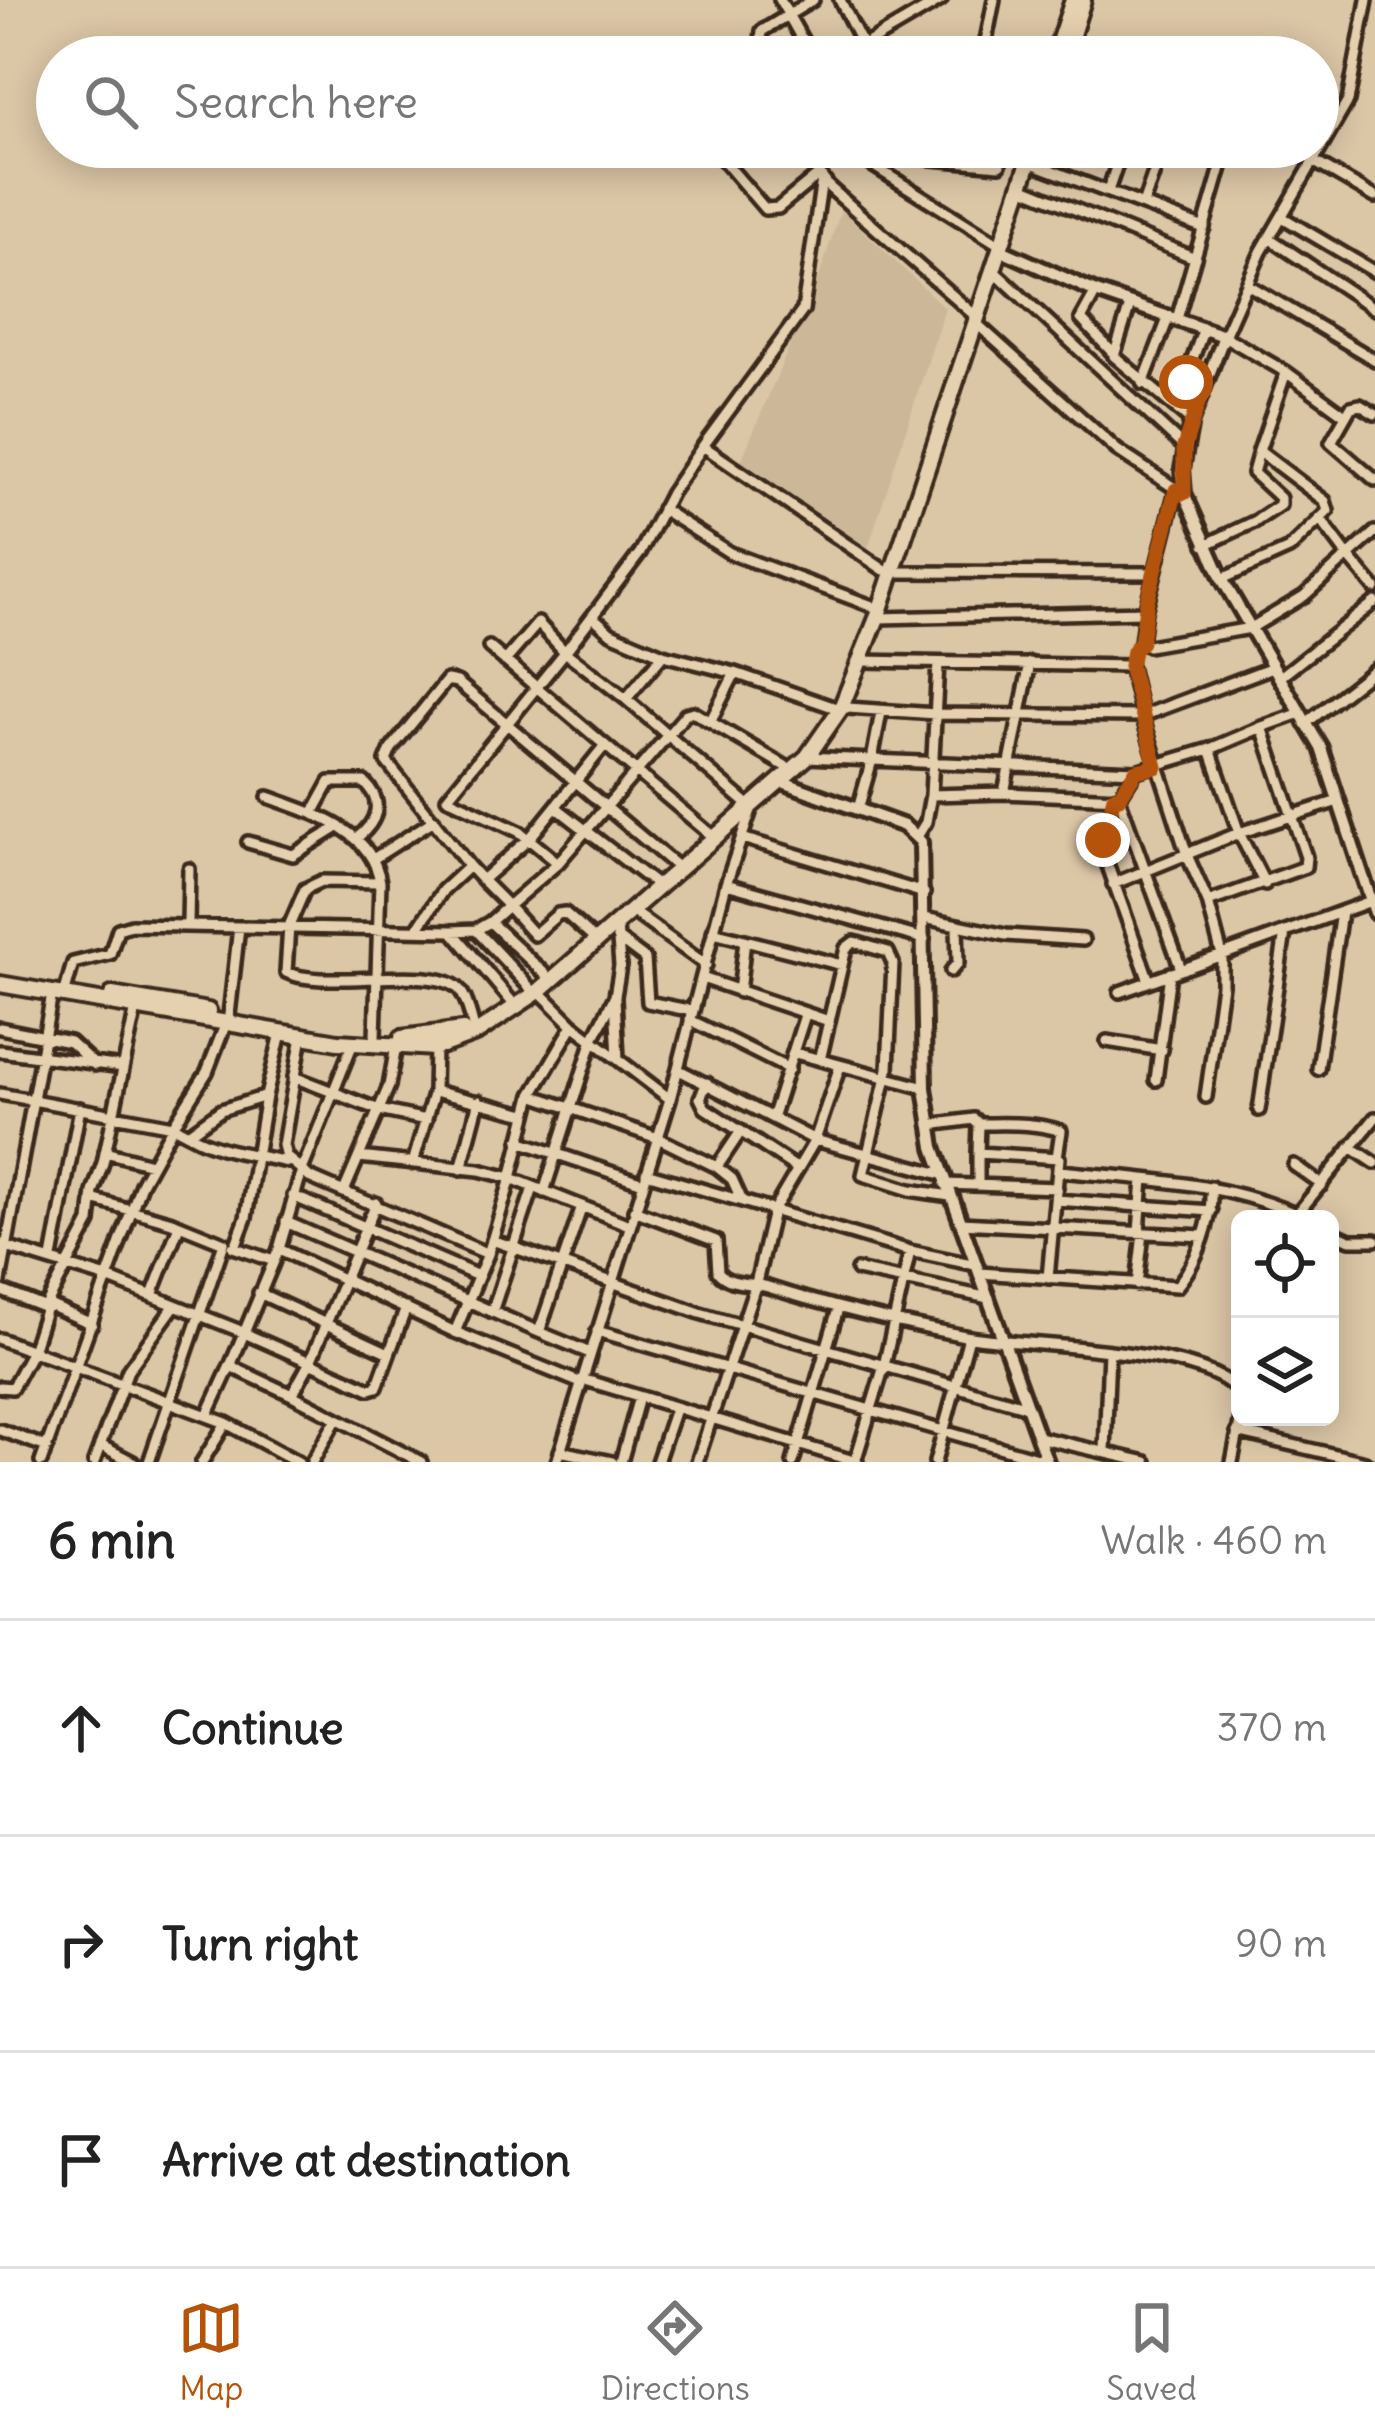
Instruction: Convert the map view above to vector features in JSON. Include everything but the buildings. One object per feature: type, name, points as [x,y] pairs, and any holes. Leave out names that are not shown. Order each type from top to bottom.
[{"type":"highway","points":[[1061,36],[1073,0]]},
{"type":"highway","points":[[1072,36],[1083,0]]},
{"type":"highway","points":[[783,773],[807,758],[861,661],[1024,168]]},
{"type":"highway","points":[[973,317],[1026,168]]},
{"type":"highway","points":[[0,980],[353,1043],[435,1048],[476,1033],[617,932],[783,773],[837,708],[875,612]]},
{"type":"highway","points":[[59,991],[136,1009],[375,1037],[434,1037],[473,1025],[535,990],[591,936],[749,804]]},
{"type":"street","points":[[780,0],[800,36]]},
{"type":"street","points":[[762,36],[762,31],[813,0]]},
{"type":"street","points":[[841,0],[858,36]]},
{"type":"street","points":[[880,36],[941,0]]},
{"type":"street","points":[[987,36],[994,0]]},
{"type":"street","points":[[1339,110],[1354,82],[1367,0]]},
{"type":"street","points":[[730,168],[765,209],[778,208],[820,177]]},
{"type":"street","points":[[814,168],[1117,450],[1180,491],[1222,579],[1321,748],[1373,907],[1341,912],[1120,992]]},
{"type":"street","points":[[886,168],[997,246],[1096,292],[1224,336],[1286,372],[1345,415]]},
{"type":"street","points":[[1062,168],[1204,228]]},
{"type":"street","points":[[1108,191],[1116,168]]},
{"type":"street","points":[[1143,204],[1156,168]]},
{"type":"street","points":[[1143,384],[1195,258],[1221,168]]},
{"type":"street","points":[[1206,1097],[1222,955],[1208,902],[1156,767],[1142,716],[1134,653],[1180,491],[1191,421],[1247,284],[1311,168]]},
{"type":"street","points":[[1325,168],[1375,197]]},
{"type":"street","points":[[373,859],[432,817],[566,652],[640,554],[662,509],[703,446],[803,310],[820,177]]},
{"type":"street","points":[[1021,187],[1195,258]]},
{"type":"street","points":[[1282,217],[1375,272]]},
{"type":"street","points":[[1269,238],[1375,309]]},
{"type":"street","points":[[993,270],[1184,447]]},
{"type":"street","points":[[1247,284],[1375,360]]},
{"type":"street","points":[[1096,292],[1081,319],[1143,384],[1191,421]]},
{"type":"street","points":[[1112,352],[1130,305]]},
{"type":"street","points":[[1201,394],[1185,380],[1204,328]]},
{"type":"street","points":[[1205,545],[1280,505],[1280,498],[1253,473],[1286,372]]},
{"type":"street","points":[[1375,414],[1355,405],[1331,442],[1375,480]]},
{"type":"street","points":[[703,446],[888,571],[1155,573]]},
{"type":"street","points":[[1222,579],[1289,549],[1321,520],[1328,504],[1259,451]]},
{"type":"street","points":[[662,509],[730,553],[875,612],[1145,613]]},
{"type":"street","points":[[1321,520],[1375,588]]},
{"type":"street","points":[[861,661],[1030,664],[1134,653],[1148,646],[1251,628],[1304,596],[1375,532]]},
{"type":"street","points":[[593,617],[611,633],[662,655],[735,673],[837,708],[1142,716],[1276,672],[1375,602]]},
{"type":"street","points":[[505,661],[538,623],[566,652],[749,804],[679,1070],[558,1457],[616,1462],[639,1397]]},
{"type":"street","points":[[489,647],[710,834]]},
{"type":"street","points":[[626,699],[662,655]]},
{"type":"street","points":[[917,836],[926,822],[931,795],[938,663]]},
{"type":"street","points":[[1004,793],[1030,664]]},
{"type":"street","points":[[807,758],[1136,771],[1210,749],[1262,727],[1302,719],[1375,669]]},
{"type":"street","points":[[710,722],[735,673]]},
{"type":"street","points":[[534,935],[469,866],[392,771],[386,757],[441,682],[457,682],[675,865]]},
{"type":"street","points":[[92,1324],[0,1286],[45,1035],[73,963],[110,954],[121,926],[476,930],[558,863],[690,712],[783,773],[917,836],[923,854],[925,1088],[930,1125],[945,1184],[1047,1462]]},
{"type":"street","points":[[858,809],[881,712]]},
{"type":"street","points":[[1208,902],[1305,868],[1306,857],[1262,727]]},
{"type":"street","points":[[482,880],[530,838],[605,745]]},
{"type":"street","points":[[1210,749],[1239,833],[1265,884]]},
{"type":"street","points":[[1136,771],[1117,798],[1103,840],[1113,884],[1149,981]]},
{"type":"street","points":[[313,813],[330,782],[364,782],[375,797],[376,814],[375,822],[357,838]]},
{"type":"street","points":[[931,795],[1117,798]]},
{"type":"street","points":[[268,796],[313,813],[357,838],[373,859],[380,882],[375,1037]]},
{"type":"street","points":[[447,798],[530,838],[558,863]]},
{"type":"street","points":[[1117,798],[1176,971],[1156,1081]]},
{"type":"street","points":[[1113,884],[1239,833],[1338,801]]},
{"type":"street","points":[[557,808],[654,883]]},
{"type":"street","points":[[248,842],[293,855],[338,827]]},
{"type":"street","points":[[742,838],[924,893]]},
{"type":"street","points":[[417,929],[443,890],[469,866]]},
{"type":"street","points":[[188,924],[189,869]]},
{"type":"street","points":[[380,882],[313,883],[305,889],[289,926],[285,968],[289,975],[453,984],[464,995],[473,1025]]},
{"type":"street","points":[[726,884],[924,939]]},
{"type":"street","points":[[633,912],[706,964]]},
{"type":"street","points":[[1318,1069],[1341,912]]},
{"type":"street","points":[[520,948],[565,913],[591,936]]},
{"type":"street","points":[[924,918],[1060,941],[1083,940]]},
{"type":"street","points":[[490,922],[546,976]]},
{"type":"street","points":[[952,971],[958,963],[957,926]]},
{"type":"street","points":[[41,1462],[131,1209],[207,1072],[228,1019],[239,927]]},
{"type":"street","points":[[476,930],[573,1025],[670,1099]]},
{"type":"street","points":[[452,931],[512,1002]]},
{"type":"street","points":[[544,1192],[593,1040],[615,996],[620,975],[617,932]]},
{"type":"street","points":[[617,932],[645,959],[648,1002],[692,1016],[789,1069]]},
{"type":"street","points":[[713,932],[842,965]]},
{"type":"street","points":[[1259,1110],[1285,932]]},
{"type":"street","points":[[739,992],[746,940]]},
{"type":"street","points":[[820,1060],[846,948],[852,942],[888,952],[892,958],[887,1078],[866,1155],[865,1177],[910,1190],[978,1184],[1211,1210]]},
{"type":"street","points":[[702,978],[829,1021]]},
{"type":"street","points":[[615,996],[618,1058]]},
{"type":"street","points":[[0,1387],[16,1385],[46,1306],[90,1222],[136,1009]]},
{"type":"street","points":[[772,1118],[805,1015]]},
{"type":"street","points":[[455,1332],[488,1254],[532,1095],[573,1025]]},
{"type":"street","points":[[0,1028],[80,1047],[94,1065]]},
{"type":"street","points":[[150,1462],[198,1314],[246,1218],[281,1033]]},
{"type":"street","points":[[302,1036],[283,1145],[298,1167],[309,1177],[488,1254]]},
{"type":"street","points":[[1107,1041],[1162,1050]]},
{"type":"street","points":[[207,1416],[279,1249],[298,1167],[353,1043]]},
{"type":"street","points":[[345,1190],[394,1069],[396,1046]]},
{"type":"street","points":[[413,1163],[434,1091],[435,1048]]},
{"type":"street","points":[[0,1051],[123,1067]]},
{"type":"street","points":[[794,1053],[925,1088]]},
{"type":"street","points":[[697,1462],[756,1283],[773,1211],[815,1140],[840,1066]]},
{"type":"street","points":[[679,1070],[815,1140],[945,1184]]},
{"type":"street","points":[[294,1077],[379,1110],[425,1120]]},
{"type":"street","points":[[707,1083],[701,1104],[798,1169]]},
{"type":"street","points":[[434,1091],[526,1114]]},
{"type":"street","points":[[0,1094],[173,1126],[205,1143],[298,1167]]},
{"type":"street","points":[[532,1095],[658,1138],[732,1179],[742,1201]]},
{"type":"street","points":[[188,1134],[214,1113],[266,1096]]},
{"type":"street","points":[[461,1169],[479,1101]]},
{"type":"street","points":[[52,1258],[80,1108]]},
{"type":"street","points":[[930,1125],[969,1118],[979,1124],[1033,1124],[1060,1132],[1048,1278]]},
{"type":"street","points":[[1306,1210],[1375,1118]]},
{"type":"street","points":[[978,1184],[979,1124]]},
{"type":"street","points":[[717,1168],[741,1131]]},
{"type":"street","points":[[519,1142],[978,1269],[1137,1285],[1177,1286],[1203,1236],[1211,1210],[1211,1187]]},
{"type":"street","points":[[1352,1147],[1375,1162]]},
{"type":"street","points":[[105,1152],[152,1164]]},
{"type":"street","points":[[978,1154],[1057,1157]]},
{"type":"street","points":[[359,1156],[511,1178],[628,1225]]},
{"type":"street","points":[[1294,1165],[1322,1185]]},
{"type":"street","points":[[1058,1171],[1211,1187],[1286,1210]]},
{"type":"street","points":[[1137,1285],[1143,1179]]},
{"type":"street","points":[[492,1312],[532,1188]]},
{"type":"street","points":[[293,1196],[478,1276]]},
{"type":"street","points":[[92,1198],[274,1261]]},
{"type":"street","points":[[292,1395],[328,1324],[376,1203]]},
{"type":"street","points":[[539,1332],[582,1206]]},
{"type":"street","points":[[634,1210],[716,1241],[719,1276],[731,1281],[756,1283],[838,1309],[969,1337],[1109,1351],[1188,1365],[1231,1387]]},
{"type":"street","points":[[286,1222],[590,1353]]},
{"type":"street","points":[[961,1223],[1203,1236]]},
{"type":"street","points":[[152,1295],[179,1226]]},
{"type":"street","points":[[1339,1235],[1375,1240]]},
{"type":"street","points":[[492,1240],[612,1283],[1028,1407]]},
{"type":"street","points":[[4,1246],[52,1258],[152,1295],[374,1389],[406,1308]]},
{"type":"street","points":[[279,1249],[455,1332],[582,1381],[856,1462],[910,1251]]},
{"type":"street","points":[[857,1270],[989,1298]]},
{"type":"street","points":[[259,1294],[389,1353]]},
{"type":"street","points":[[94,1462],[121,1384],[150,1336],[176,1305]]},
{"type":"street","points":[[793,1462],[838,1309]]},
{"type":"street","points":[[597,1331],[1047,1462]]},
{"type":"street","points":[[935,1462],[969,1337]]},
{"type":"street","points":[[0,1339],[226,1423],[298,1462]]},
{"type":"street","points":[[1106,1451],[1109,1351]]},
{"type":"street","points":[[230,1366],[421,1462]]},
{"type":"street","points":[[657,1462],[675,1408]]},
{"type":"street","points":[[312,1462],[336,1420]]},
{"type":"street","points":[[202,1462],[226,1423]]},
{"type":"street","points":[[1232,1462],[1239,1426]]},
{"type":"street","points":[[0,1430],[47,1447]]},
{"type":"street","points":[[1238,1432],[1322,1457],[1365,1462]]},
{"type":"street","points":[[1038,1437],[1146,1462]]},
{"type":"street","points":[[100,1445],[133,1462]]},
{"type":"shaded area","points":[[841,210],[945,308],[868,548],[741,461],[820,274]]},
{"type":"route","points":[[1103,840],[1114,797],[1119,798],[1136,771],[1156,767],[1130,666],[1141,642],[1176,490],[1184,493],[1184,447],[1201,394],[1186,382]]}]
